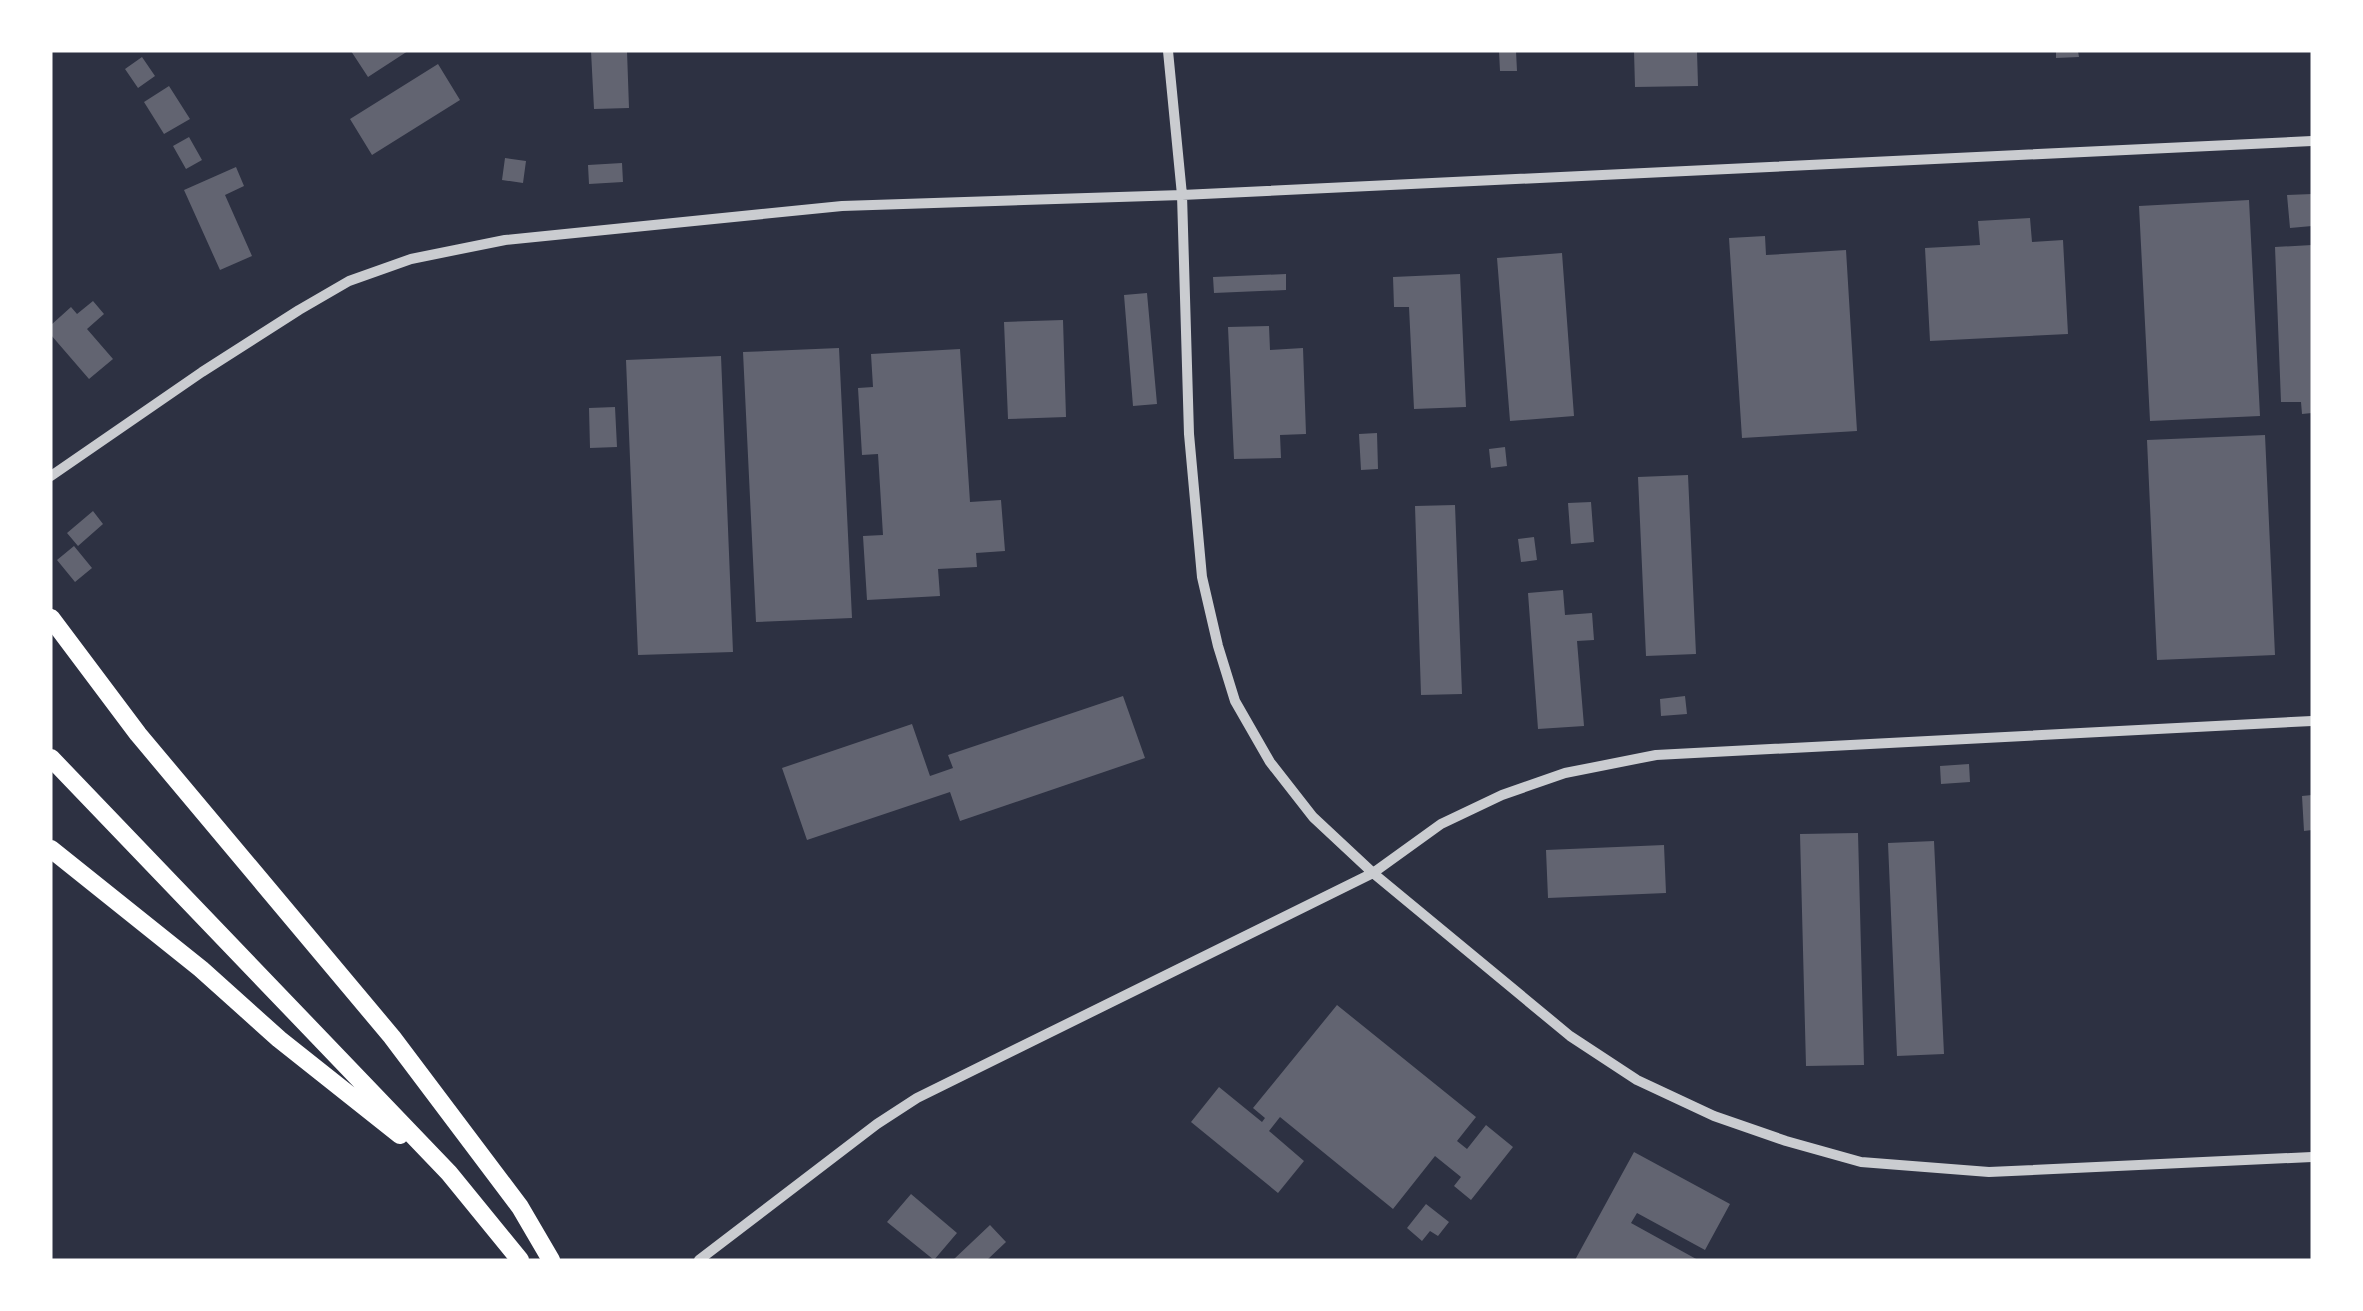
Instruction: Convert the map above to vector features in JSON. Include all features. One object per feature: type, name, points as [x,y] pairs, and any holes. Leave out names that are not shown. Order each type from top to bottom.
[{"type":"highway","points":[[51,618],[138,734],[393,1037],[520,1208],[551,1260]]},
{"type":"highway","points":[[51,758],[449,1173],[520,1260]]},
{"type":"highway","points":[[51,849],[201,969],[279,1039],[449,1173]]},
{"type":"street","points":[[1168,51],[1182,195],[1189,434],[1202,577],[1218,646],[1235,701],[1270,762],[1313,818],[1373,873],[1570,1036],[1637,1080],[1714,1116],[1786,1141],[1861,1162],[1989,1172],[2312,1157]]},
{"type":"street","points":[[51,476],[202,372],[298,310],[349,281],[411,259],[505,240],[842,206],[1182,195],[2312,141]]},
{"type":"street","points":[[699,1260],[878,1124],[918,1098],[1373,873],[1442,824],[1503,795],[1565,773],[1656,755],[2312,721]]},
{"type":"building","points":[[351,51],[408,51],[368,77]]},
{"type":"building","points":[[591,51],[627,51],[629,108],[594,109]]},
{"type":"building","points":[[1499,51],[1516,51],[1517,71],[1500,71]]},
{"type":"building","points":[[1634,51],[1697,51],[1698,86],[1635,87]]},
{"type":"building","points":[[2056,51],[2078,51],[2079,57],[2056,58]]},
{"type":"building","points":[[142,57],[155,76],[138,88],[125,69]]},
{"type":"building","points":[[438,64],[460,100],[372,155],[350,119]]},
{"type":"building","points":[[169,86],[190,119],[164,134],[144,102]]},
{"type":"building","points":[[189,137],[202,160],[186,169],[173,146]]},
{"type":"building","points":[[505,158],[526,161],[523,183],[502,180]]},
{"type":"building","points":[[622,163],[623,182],[589,184],[588,165]]},
{"type":"building","points":[[236,167],[244,186],[225,195],[252,256],[220,270],[184,190]]},
{"type":"building","points":[[2312,194],[2312,226],[2290,228],[2287,195]]},
{"type":"building","points":[[2249,200],[2260,416],[2150,421],[2139,206]]},
{"type":"building","points":[[2030,218],[2032,242],[2063,240],[2068,334],[1930,341],[1925,248],[1980,245],[1978,221]]},
{"type":"building","points":[[1765,236],[1766,255],[1846,250],[1857,431],[1742,438],[1729,238]]},
{"type":"building","points":[[2312,245],[2312,413],[2302,414],[2301,402],[2281,402],[2275,247]]},
{"type":"building","points":[[1562,253],[1574,416],[1510,421],[1497,258]]},
{"type":"building","points":[[1286,274],[1286,290],[1214,293],[1213,277]]},
{"type":"building","points":[[1460,274],[1466,407],[1414,409],[1409,307],[1394,307],[1393,277]]},
{"type":"building","points":[[1147,293],[1157,404],[1133,406],[1124,295]]},
{"type":"building","points":[[93,301],[104,314],[87,329],[113,359],[89,379],[51,335],[51,325],[71,307],[77,314]]},
{"type":"building","points":[[1063,320],[1066,417],[1008,419],[1004,322]]},
{"type":"building","points":[[1269,326],[1270,350],[1303,348],[1306,434],[1280,435],[1281,458],[1234,459],[1228,327]]},
{"type":"building","points":[[839,348],[852,618],[756,622],[743,352]]},
{"type":"building","points":[[960,349],[970,502],[1001,500],[1005,551],[976,553],[977,567],[938,569],[940,596],[867,600],[863,536],[883,535],[878,454],[862,455],[858,388],[873,387],[871,354]]},
{"type":"building","points":[[721,356],[733,652],[638,655],[626,360]]},
{"type":"building","points":[[615,407],[617,447],[590,448],[589,408]]},
{"type":"building","points":[[1377,433],[1378,469],[1361,470],[1359,434]]},
{"type":"building","points":[[2265,435],[2275,655],[2157,660],[2147,440]]},
{"type":"building","points":[[1505,447],[1507,466],[1491,468],[1489,449]]},
{"type":"building","points":[[1688,475],[1696,654],[1646,656],[1638,477]]},
{"type":"building","points":[[1591,502],[1594,542],[1571,544],[1568,503]]},
{"type":"building","points":[[1455,505],[1462,694],[1421,695],[1415,506]]},
{"type":"building","points":[[93,511],[103,524],[78,546],[67,533]]},
{"type":"building","points":[[1534,537],[1537,560],[1521,562],[1518,539]]},
{"type":"building","points":[[74,546],[92,568],[75,582],[57,560]]},
{"type":"building","points":[[1563,590],[1565,615],[1592,613],[1594,640],[1577,641],[1584,726],[1538,729],[1528,593]]},
{"type":"building","points":[[1123,696],[1145,758],[960,821],[950,792],[807,840],[782,768],[912,724],[930,776],[953,768],[948,755]]},
{"type":"building","points":[[1685,696],[1687,714],[1661,716],[1660,699]]},
{"type":"building","points":[[1969,764],[1970,782],[1941,784],[1940,766]]},
{"type":"building","points":[[2312,795],[2312,830],[2304,831],[2302,796]]},
{"type":"building","points":[[1858,833],[1864,1065],[1806,1066],[1800,834]]},
{"type":"building","points":[[1934,841],[1944,1054],[1897,1056],[1888,843]]},
{"type":"building","points":[[1664,845],[1666,893],[1548,898],[1546,850]]},
{"type":"building","points":[[1337,1005],[1476,1117],[1457,1141],[1467,1149],[1486,1125],[1513,1147],[1471,1200],[1454,1186],[1461,1177],[1435,1156],[1393,1209],[1280,1117],[1269,1131],[1304,1161],[1278,1193],[1191,1122],[1219,1087],[1262,1122],[1265,1118],[1253,1108]]},
{"type":"building","points":[[1634,1152],[1730,1204],[1705,1250],[1637,1213],[1631,1223],[1698,1260],[1575,1260]]},
{"type":"building","points":[[911,1194],[957,1233],[934,1260],[887,1222]]},
{"type":"building","points":[[1426,1204],[1449,1222],[1438,1236],[1430,1231],[1422,1241],[1407,1228]]},
{"type":"building","points":[[990,1225],[1006,1242],[987,1260],[953,1260]]}]
